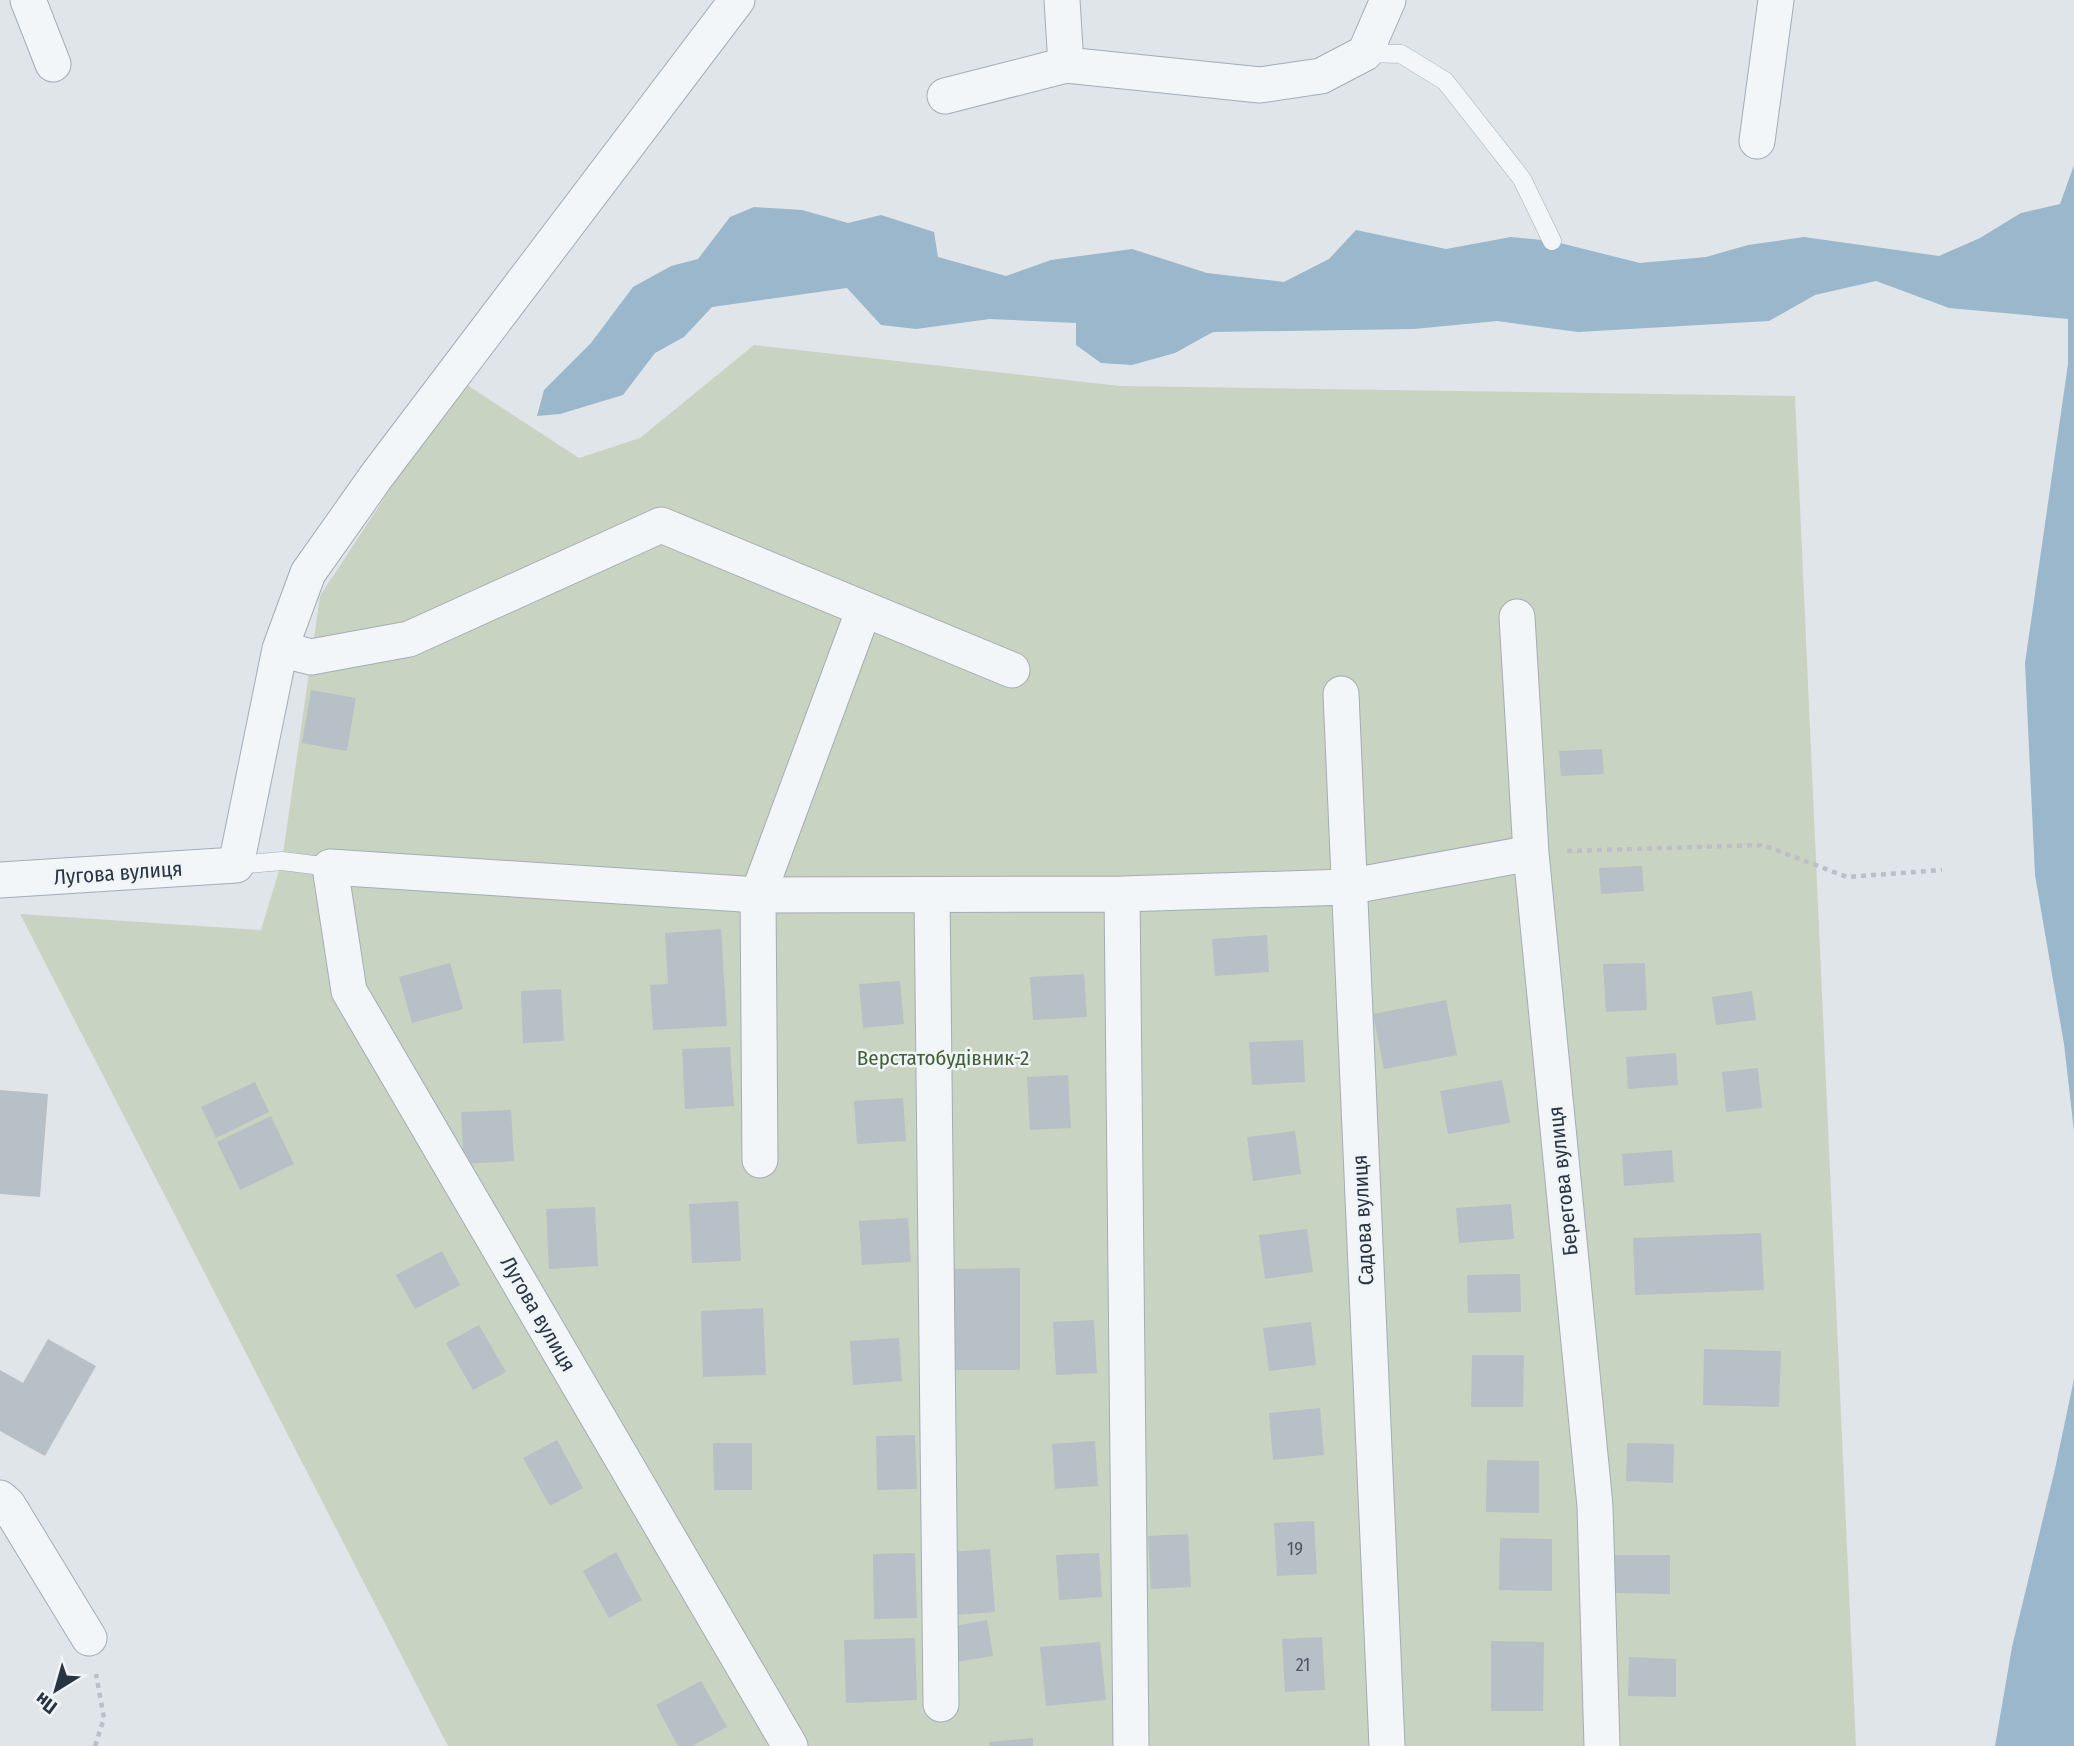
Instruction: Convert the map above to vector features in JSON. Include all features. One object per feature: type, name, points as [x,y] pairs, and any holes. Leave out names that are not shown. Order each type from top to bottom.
[{"type":"street","points":[[28,0],[53,64]]},
{"type":"street","points":[[236,865],[280,649],[308,573],[378,474],[737,0]]},
{"type":"street","points":[[1062,0],[1066,65]]},
{"type":"street","points":[[945,96],[1066,65],[1260,85],[1321,76],[1365,53],[1388,0]]},
{"type":"street","points":[[1757,141],[1776,0]]},
{"type":"street","points":[[280,649],[312,657],[409,639],[661,525],[1012,670]]},
{"type":"street","points":[[760,1160],[758,895],[864,609]]},
{"type":"street","name":"Берегова вулиця","points":[[1517,617],[1531,853],[1595,1506],[1602,1746]]},
{"type":"street","name":"Садова вулиця","points":[[1341,694],[1347,887],[1387,1746]]},
{"type":"street","points":[[330,867],[758,895],[1122,894],[1347,887],[1531,853]]},
{"type":"street","name":"Лугова вулиця","points":[[0,880],[236,865]]},
{"type":"street","name":"Лугова вулиця","points":[[330,867],[349,991],[790,1746]]},
{"type":"street","points":[[1122,894],[1131,1746]]},
{"type":"street","points":[[933,895],[941,1704]]},
{"type":"street","points":[[0,1498],[8,1505],[89,1638]]},
{"type":"lane","points":[[1365,53],[1401,54],[1445,81],[1522,179],[1552,241]]},
{"type":"lane","points":[[236,865],[282,860],[330,867]]},
{"type":"path","points":[[1531,853],[1763,845],[1847,877],[1942,870]]},
{"type":"path","points":[[89,1638],[104,1718],[95,1746]]},
{"type":"green space","name":"Верстатобудівник-2","points":[[754,345],[1120,386],[1795,396],[1856,1746],[448,1746],[20,914],[261,930],[282,861],[320,596],[461,381],[579,458],[640,438]]},
{"type":"water","points":[[2074,165],[2074,1131],[2064,1044],[2035,875],[2025,663],[2068,364],[2068,319],[1949,308],[1876,281],[1815,295],[1769,321],[1578,332],[1497,321],[1414,329],[1213,332],[1175,353],[1132,365],[1101,363],[1076,345],[1076,323],[990,319],[916,329],[881,325],[847,288],[712,307],[684,337],[655,353],[623,395],[560,414],[537,416],[544,390],[591,343],[633,287],[671,266],[698,259],[730,217],[754,207],[802,210],[848,223],[881,215],[934,232],[938,257],[1006,276],[1051,260],[1132,249],[1207,273],[1284,282],[1329,259],[1356,230],[1446,249],[1511,237],[1552,241],[1640,263],[1706,257],[1748,245],[1804,237],[1939,256],[1980,238],[2021,213],[2060,204]]},
{"type":"water","points":[[2074,1379],[2074,1746],[1995,1746],[2012,1647]]},
{"type":"building","points":[[311,690],[356,698],[347,751],[302,743]]},
{"type":"building","points":[[1602,749],[1604,774],[1561,776],[1559,751]]},
{"type":"building","points":[[1642,866],[1644,891],[1601,894],[1599,868]]},
{"type":"building","points":[[721,929],[727,1026],[653,1030],[650,985],[668,984],[665,933]]},
{"type":"building","points":[[1267,935],[1269,972],[1215,976],[1212,939]]},
{"type":"building","points":[[450,963],[463,1009],[412,1023],[399,977]]},
{"type":"building","points":[[1645,963],[1647,1010],[1606,1012],[1603,964]]},
{"type":"building","points":[[1084,974],[1087,1017],[1033,1020],[1030,977]]},
{"type":"building","points":[[900,981],[904,1024],[863,1028],[859,984]]},
{"type":"building","points":[[561,989],[564,1041],[523,1043],[521,991]]},
{"type":"building","points":[[1752,991],[1756,1020],[1716,1025],[1712,997]]},
{"type":"building","points":[[1446,1000],[1457,1055],[1384,1069],[1373,1014]]},
{"type":"building","points":[[1303,1040],[1305,1082],[1252,1085],[1249,1042]]},
{"type":"building","points":[[730,1047],[734,1106],[685,1109],[682,1049]]},
{"type":"building","points":[[1676,1053],[1678,1085],[1628,1089],[1626,1057]]},
{"type":"building","points":[[1758,1068],[1762,1108],[1726,1112],[1722,1072]]},
{"type":"building","points":[[1068,1075],[1071,1128],[1030,1130],[1027,1077]]},
{"type":"building","points":[[1502,1080],[1510,1123],[1448,1134],[1440,1091]]},
{"type":"building","points":[[255,1082],[269,1112],[216,1138],[201,1107]]},
{"type":"building","points":[[0,1090],[48,1094],[40,1197],[0,1194]]},
{"type":"building","points":[[903,1098],[906,1141],[857,1144],[854,1101]]},
{"type":"building","points":[[511,1110],[514,1161],[464,1164],[461,1112]]},
{"type":"building","points":[[271,1116],[294,1164],[240,1190],[217,1142]]},
{"type":"building","points":[[1295,1131],[1301,1174],[1253,1181],[1247,1137]]},
{"type":"building","points":[[1672,1150],[1674,1182],[1624,1186],[1622,1154]]},
{"type":"building","points":[[738,1201],[741,1261],[692,1263],[689,1204]]},
{"type":"building","points":[[1511,1204],[1514,1239],[1459,1243],[1456,1208]]},
{"type":"building","points":[[595,1207],[598,1266],[549,1269],[546,1209]]},
{"type":"building","points":[[908,1218],[911,1262],[862,1265],[859,1221]]},
{"type":"building","points":[[1307,1229],[1313,1272],[1265,1279],[1259,1235]]},
{"type":"building","points":[[1761,1233],[1764,1290],[1635,1295],[1633,1238]]},
{"type":"building","points":[[442,1251],[460,1285],[415,1309],[396,1275]]},
{"type":"building","points":[[1020,1268],[1020,1370],[953,1370],[953,1269]]},
{"type":"building","points":[[1520,1274],[1521,1312],[1468,1313],[1467,1275]]},
{"type":"building","points":[[763,1308],[766,1375],[703,1377],[701,1311]]},
{"type":"building","points":[[1094,1320],[1097,1373],[1056,1375],[1053,1322]]},
{"type":"building","points":[[1311,1322],[1316,1365],[1269,1371],[1263,1328]]},
{"type":"building","points":[[479,1325],[506,1372],[473,1390],[446,1343]]},
{"type":"building","points":[[899,1338],[902,1381],[853,1385],[850,1341]]},
{"type":"building","points":[[48,1339],[96,1366],[45,1456],[0,1431],[0,1370],[23,1383]]},
{"type":"building","points":[[1704,1349],[1781,1351],[1779,1407],[1703,1405]]},
{"type":"building","points":[[1472,1355],[1524,1355],[1523,1407],[1471,1407]]},
{"type":"building","points":[[1320,1408],[1324,1455],[1273,1460],[1269,1413]]},
{"type":"building","points":[[915,1435],[917,1489],[877,1490],[876,1436]]},
{"type":"building","points":[[557,1440],[583,1488],[550,1506],[523,1458]]},
{"type":"building","points":[[1095,1441],[1098,1486],[1055,1489],[1052,1444]]},
{"type":"building","points":[[713,1443],[752,1443],[752,1490],[714,1490]]},
{"type":"building","points":[[1627,1443],[1674,1444],[1673,1483],[1626,1481]]},
{"type":"building","points":[[1487,1460],[1539,1461],[1539,1513],[1486,1512]]},
{"type":"building","points":[[1314,1521],[1317,1574],[1277,1576],[1274,1523]]},
{"type":"building","points":[[1188,1534],[1191,1587],[1151,1589],[1148,1536]]},
{"type":"building","points":[[1500,1538],[1552,1539],[1552,1591],[1499,1590]]},
{"type":"building","points":[[990,1549],[995,1612],[956,1615],[951,1552]]},
{"type":"building","points":[[616,1552],[642,1600],[609,1618],[583,1571]]},
{"type":"building","points":[[915,1553],[917,1618],[874,1619],[873,1554]]},
{"type":"building","points":[[1099,1553],[1102,1597],[1059,1600],[1056,1555]]},
{"type":"building","points":[[1614,1555],[1670,1555],[1670,1594],[1613,1593]]},
{"type":"building","points":[[987,1620],[993,1656],[954,1662],[949,1627]]},
{"type":"building","points":[[1322,1637],[1325,1690],[1285,1692],[1282,1639]]},
{"type":"building","points":[[915,1638],[917,1700],[846,1703],[844,1640]]},
{"type":"building","points":[[1491,1641],[1544,1642],[1543,1711],[1491,1711]]},
{"type":"building","points":[[1100,1642],[1106,1700],[1046,1706],[1040,1647]]},
{"type":"building","points":[[1629,1657],[1676,1659],[1676,1697],[1628,1696]]},
{"type":"building","points":[[701,1681],[727,1727],[692,1746],[678,1746],[656,1705]]},
{"type":"building","points":[[1033,1738],[1033,1746],[990,1746],[989,1742]]}]
